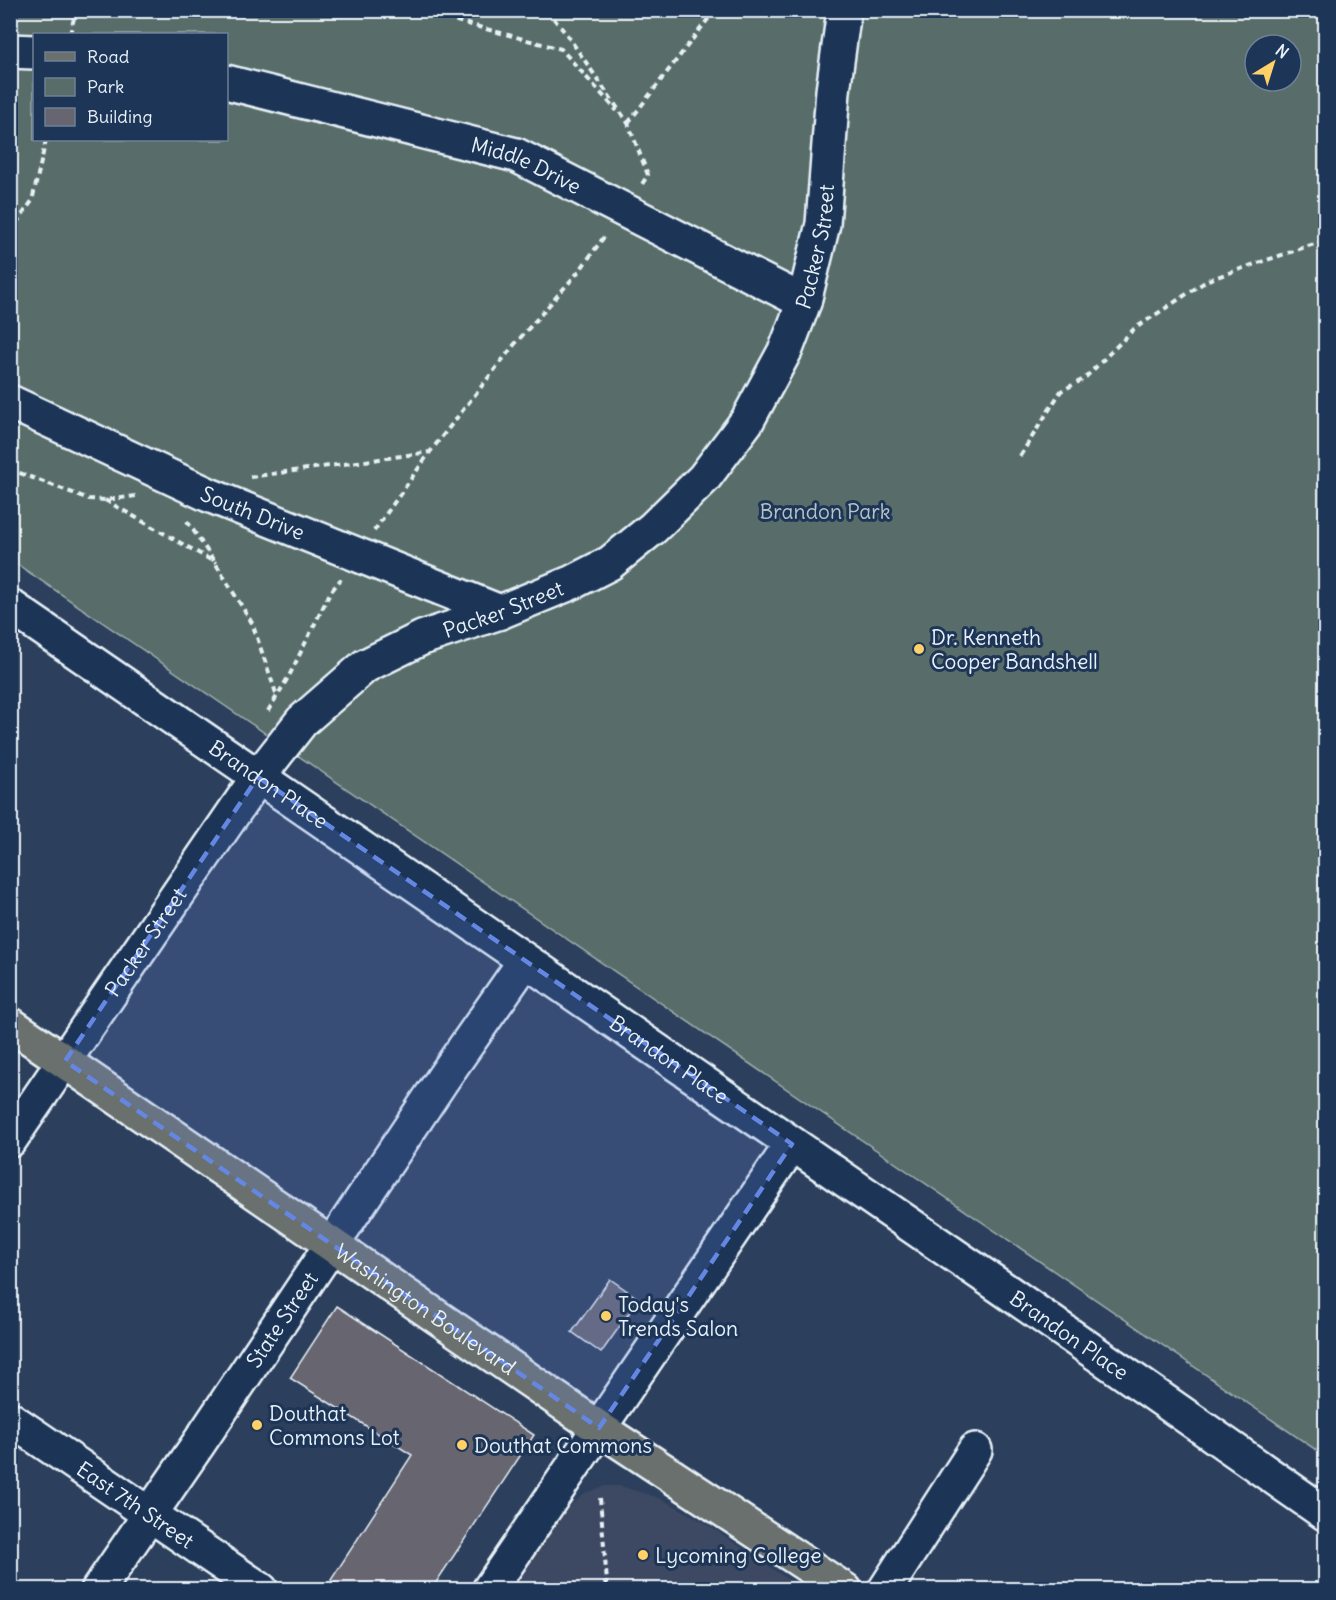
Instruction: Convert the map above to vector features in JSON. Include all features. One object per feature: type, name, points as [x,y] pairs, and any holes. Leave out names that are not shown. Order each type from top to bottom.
[{"type":"main road","name":"Washington Boulevard","points":[[10,1024],[599,1428],[844,1590]]},
{"type":"street","name":"Packer Street","points":[[10,1140],[258,777],[302,721],[365,666],[422,638],[500,612],[573,582],[610,562],[653,528],[704,478],[747,421],[786,349],[804,302],[823,224],[833,91],[844,10]]},
{"type":"street","points":[[10,51],[33,52]]},
{"type":"street","name":"Middle Drive","points":[[228,83],[516,155],[804,302]]},
{"type":"street","name":"South Drive","points":[[10,402],[195,489],[500,612]]},
{"type":"street","name":"Brandon Place","points":[[10,606],[1008,1292],[1326,1514]]},
{"type":"street","name":"State Street","points":[[98,1590],[444,1077],[525,961]]},
{"type":"street","points":[[489,1590],[792,1144]]},
{"type":"street","name":"East 7th Street","points":[[10,1419],[261,1590]]},
{"type":"street","points":[[885,1590],[975,1450]]},
{"type":"path","points":[[70,33],[76,10]]},
{"type":"path","points":[[416,10],[561,49],[628,123]]},
{"type":"path","points":[[267,713],[289,676],[330,593],[430,452],[514,345],[580,270],[648,175],[628,123],[547,10]]},
{"type":"path","points":[[628,123],[715,10]]},
{"type":"path","points":[[10,232],[32,201],[46,141]]},
{"type":"path","points":[[1020,456],[1061,391],[1084,379],[1134,329],[1208,280],[1326,240]]},
{"type":"path","points":[[10,468],[89,499],[105,500],[195,489],[246,478],[430,452]]},
{"type":"path","points":[[195,489],[179,508],[252,623],[277,696]]},
{"type":"path","points":[[105,500],[216,564]]},
{"type":"path","points":[[600,1498],[607,1582],[602,1590]]},
{"type":"highlighted area","points":[[258,777],[792,1144],[599,1428],[65,1061]]},
{"type":"shaded area","name":"Lycoming College","points":[[605,1486],[620,1486],[659,1498],[677,1507],[705,1523],[802,1589],[510,1589],[549,1532],[571,1505],[586,1493]]},
{"type":"green space","name":"Brandon Park","points":[[10,11],[1325,11],[1325,1456],[11,560]]},
{"type":"building","name":"Today's Trends Salon","points":[[610,1279],[639,1299],[601,1353],[572,1332]]},
{"type":"building","name":"Douthat Commons","points":[[337,1306],[534,1435],[431,1590],[346,1590],[331,1580],[412,1455],[290,1378]]},
{"type":"place","name":"Dr. Kenneth Cooper Bandshell","points":[[919,649]]},
{"type":"place","name":"Today's Trends Salon","points":[[606,1316]]},
{"type":"place","name":"Douthat Commons Lot","points":[[257,1425]]},
{"type":"place","name":"Douthat Commons","points":[[462,1445]]},
{"type":"place","name":"Lycoming College","points":[[643,1555]]}]
